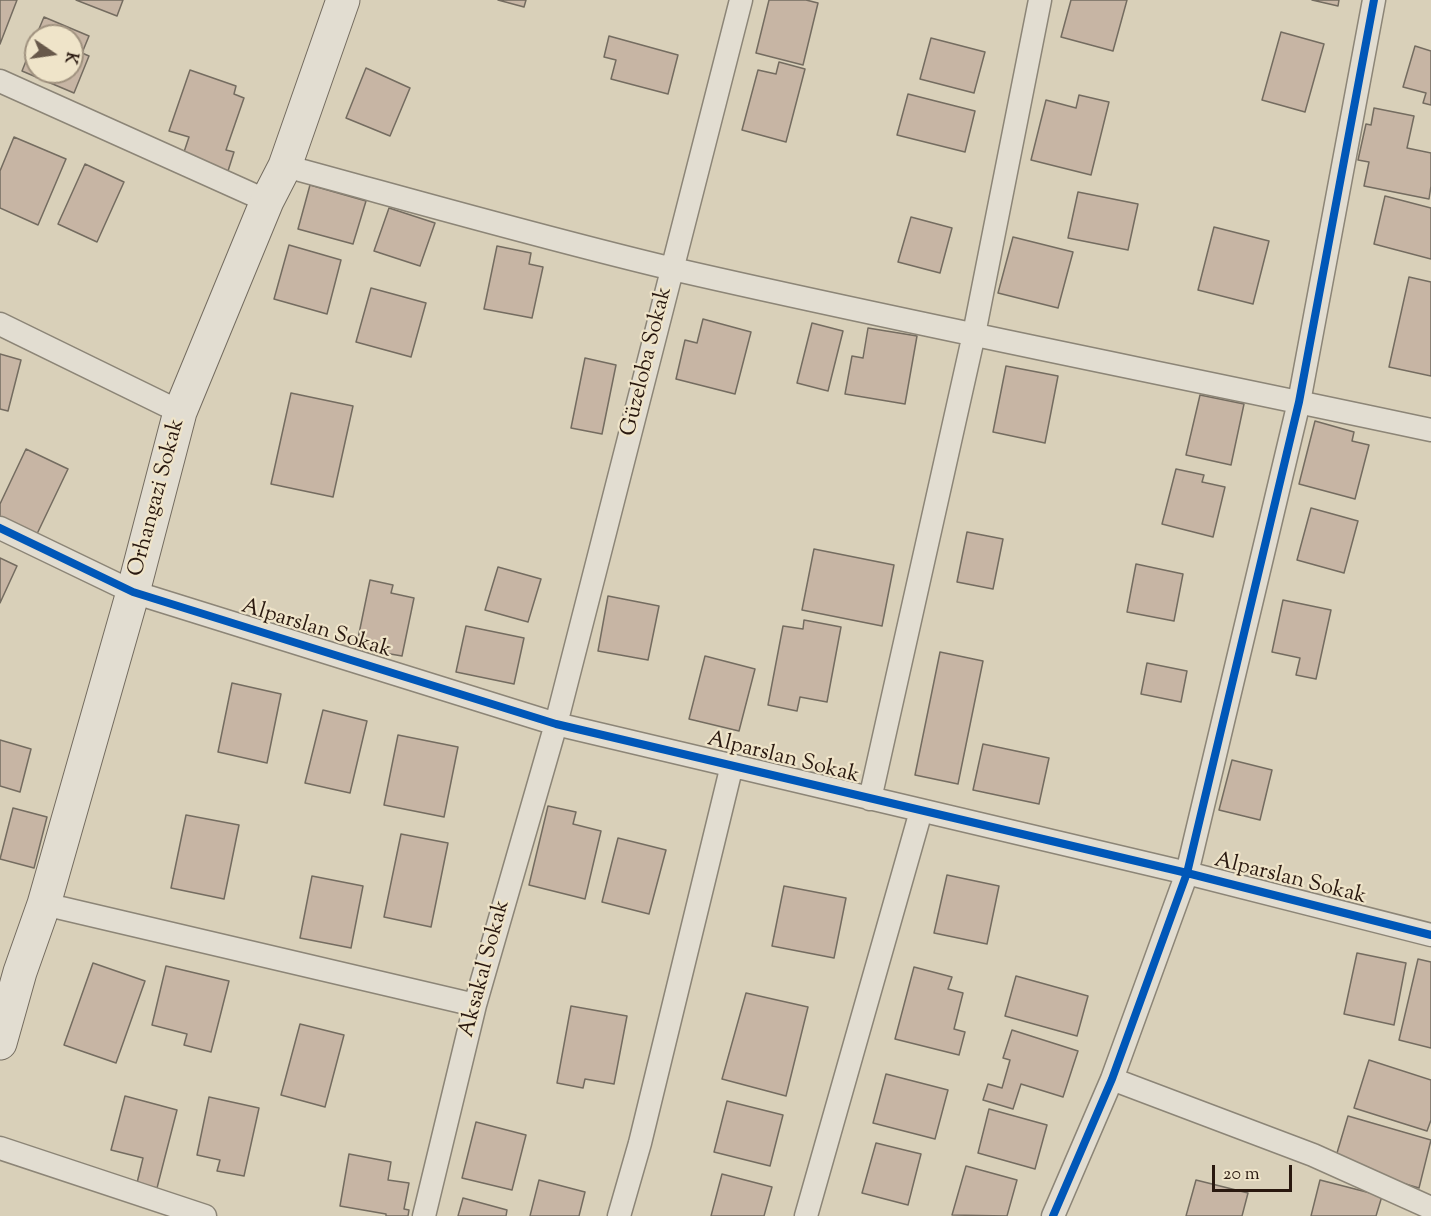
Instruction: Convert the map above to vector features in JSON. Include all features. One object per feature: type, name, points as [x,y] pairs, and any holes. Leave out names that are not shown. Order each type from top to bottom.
[{"type":"street","name":"Orhangazi Sokak","points":[[0,1043],[10,968],[44,904],[133,592],[180,412],[267,201],[285,166],[343,0]]},
{"type":"street","name":"Güzeloba Sokak","points":[[556,724],[741,0]]},
{"type":"street","points":[[870,799],[974,334],[1040,0]]},
{"type":"street","points":[[1053,1216],[1112,1079],[1187,873],[1299,402],[1374,0]]},
{"type":"street","points":[[0,81],[267,201]]},
{"type":"street","points":[[285,166],[491,223],[672,268],[1431,430]]},
{"type":"street","points":[[0,324],[180,412]]},
{"type":"street","name":"Alparslan Sokak","points":[[0,528],[133,592],[556,724],[1187,873],[1431,934]]},
{"type":"street","name":"Aksakal Sokak","points":[[424,1216],[475,1005],[556,724]]},
{"type":"street","points":[[619,1216],[640,1143],[732,765]]},
{"type":"street","points":[[806,1216],[921,811]]},
{"type":"street","points":[[44,904],[475,1005]]},
{"type":"street","points":[[1112,1079],[1313,1155],[1431,1208]]},
{"type":"street","points":[[0,1148],[178,1212],[205,1216]]},
{"type":"building","points":[[0,0],[17,0],[0,44]]},
{"type":"building","points":[[76,0],[123,0],[117,16]]},
{"type":"building","points":[[498,0],[526,0],[524,7]]},
{"type":"building","points":[[769,0],[806,0],[818,3],[803,65],[756,53]]},
{"type":"building","points":[[1071,0],[1127,0],[1113,51],[1061,37]]},
{"type":"building","points":[[1312,0],[1339,0],[1338,6]]},
{"type":"building","points":[[44,17],[61,24],[41,24]]},
{"type":"building","points":[[1281,32],[1324,44],[1305,112],[1262,100]]},
{"type":"building","points":[[84,34],[89,36],[84,48]]},
{"type":"building","points":[[609,36],[678,55],[668,94],[611,79],[616,60],[604,57]]},
{"type":"building","points":[[931,38],[985,52],[974,93],[920,79]]},
{"type":"building","points":[[1415,46],[1431,51],[1431,105],[1423,103],[1426,93],[1403,87]]},
{"type":"building","points":[[84,54],[89,56],[84,68]]},
{"type":"building","points":[[779,62],[805,69],[786,142],[742,130],[758,70],[776,74]]},
{"type":"building","points":[[366,68],[410,88],[390,136],[346,118]]},
{"type":"building","points":[[190,70],[236,86],[234,94],[244,98],[226,150],[234,152],[228,171],[183,155],[189,137],[169,131]]},
{"type":"building","points":[[53,84],[78,84],[74,93]]},
{"type":"building","points":[[908,94],[975,111],[965,152],[897,135]]},
{"type":"building","points":[[1079,95],[1109,102],[1091,175],[1031,160],[1046,100],[1076,108]]},
{"type":"building","points":[[1374,108],[1414,116],[1407,148],[1431,153],[1429,199],[1364,186],[1369,162],[1358,160],[1366,124],[1371,125]]},
{"type":"building","points":[[14,137],[66,159],[38,225],[0,208],[0,171]]},
{"type":"building","points":[[85,164],[124,182],[97,242],[58,224]]},
{"type":"building","points":[[310,185],[366,201],[353,244],[298,229]]},
{"type":"building","points":[[1078,192],[1138,204],[1128,250],[1068,238]]},
{"type":"building","points":[[1385,196],[1431,208],[1431,259],[1374,244]]},
{"type":"building","points":[[389,208],[435,223],[420,266],[374,251]]},
{"type":"building","points":[[911,217],[952,228],[940,273],[898,262]]},
{"type":"building","points":[[1214,227],[1269,241],[1253,304],[1198,290]]},
{"type":"building","points":[[1013,237],[1073,252],[1058,308],[998,293]]},
{"type":"building","points":[[289,245],[341,260],[327,314],[274,299]]},
{"type":"building","points":[[497,246],[531,253],[529,264],[543,267],[532,318],[484,309]]},
{"type":"building","points":[[1409,277],[1431,282],[1431,376],[1389,367]]},
{"type":"building","points":[[371,288],[426,303],[411,357],[356,342]]},
{"type":"building","points":[[703,319],[751,332],[735,394],[676,379],[685,340],[697,343]]},
{"type":"building","points":[[812,323],[843,331],[828,391],[797,383]]},
{"type":"building","points":[[868,328],[917,336],[905,404],[845,394],[852,356],[863,358]]},
{"type":"building","points":[[0,354],[21,360],[8,411],[0,409]]},
{"type":"building","points":[[585,358],[616,365],[602,434],[571,428]]},
{"type":"building","points":[[1006,366],[1058,376],[1045,443],[993,432]]},
{"type":"building","points":[[291,393],[353,406],[333,497],[271,484]]},
{"type":"building","points":[[1200,395],[1244,404],[1231,465],[1186,455]]},
{"type":"building","points":[[1315,421],[1354,432],[1352,441],[1369,445],[1355,499],[1299,484]]},
{"type":"building","points":[[26,449],[68,469],[36,536],[0,519],[0,504]]},
{"type":"building","points":[[1176,469],[1204,475],[1202,482],[1225,487],[1213,537],[1162,524]]},
{"type":"building","points":[[1311,508],[1358,521],[1344,573],[1297,560]]},
{"type":"building","points":[[967,532],[1003,539],[993,589],[957,582]]},
{"type":"building","points":[[814,549],[894,565],[882,626],[802,610]]},
{"type":"building","points":[[0,558],[17,566],[0,603]]},
{"type":"building","points":[[1136,564],[1183,574],[1174,621],[1127,612]]},
{"type":"building","points":[[498,567],[541,579],[528,622],[485,610]]},
{"type":"building","points":[[370,580],[393,585],[391,593],[414,598],[402,656],[373,651],[370,662],[354,658]]},
{"type":"building","points":[[608,596],[659,606],[648,660],[598,651]]},
{"type":"building","points":[[1283,600],[1331,610],[1316,679],[1296,675],[1300,658],[1272,652]]},
{"type":"building","points":[[804,620],[841,627],[827,702],[800,697],[797,711],[768,705],[783,626],[803,629]]},
{"type":"building","points":[[466,626],[524,638],[514,684],[456,672]]},
{"type":"building","points":[[940,652],[983,661],[958,784],[915,775]]},
{"type":"building","points":[[705,656],[755,669],[739,731],[689,719]]},
{"type":"building","points":[[1147,663],[1187,671],[1181,702],[1141,694]]},
{"type":"building","points":[[232,683],[281,694],[267,763],[218,752]]},
{"type":"building","points":[[323,710],[367,721],[350,793],[305,783]]},
{"type":"building","points":[[398,735],[458,747],[444,817],[384,805]]},
{"type":"building","points":[[0,740],[31,749],[20,792],[0,786]]},
{"type":"building","points":[[983,744],[1049,758],[1039,804],[973,790]]},
{"type":"building","points":[[1232,760],[1272,770],[1260,820],[1219,810]]},
{"type":"building","points":[[548,806],[576,812],[573,824],[601,831],[585,899],[529,885]]},
{"type":"building","points":[[13,808],[47,817],[34,868],[0,859]]},
{"type":"building","points":[[186,815],[239,825],[224,899],[171,888]]},
{"type":"building","points":[[401,834],[448,843],[431,927],[384,917]]},
{"type":"building","points":[[618,838],[666,850],[649,914],[602,902]]},
{"type":"building","points":[[947,875],[999,886],[987,944],[934,933]]},
{"type":"building","points":[[312,876],[363,886],[351,948],[300,938]]},
{"type":"building","points":[[784,886],[846,898],[834,958],[772,946]]},
{"type":"building","points":[[1357,953],[1406,963],[1394,1025],[1344,1014]]},
{"type":"building","points":[[1418,959],[1431,962],[1431,1048],[1399,1040]]},
{"type":"building","points":[[93,963],[145,981],[116,1063],[64,1045]]},
{"type":"building","points":[[166,966],[229,981],[211,1052],[184,1045],[187,1034],[152,1025]]},
{"type":"building","points":[[914,967],[952,977],[948,989],[963,993],[954,1029],[965,1032],[959,1055],[895,1039]]},
{"type":"building","points":[[1016,976],[1088,996],[1077,1036],[1005,1016]]},
{"type":"building","points":[[746,993],[808,1007],[786,1096],[722,1079]]},
{"type":"building","points":[[571,1006],[627,1016],[614,1084],[585,1079],[583,1088],[557,1083]]},
{"type":"building","points":[[300,1024],[344,1035],[325,1107],[281,1095]]},
{"type":"building","points":[[1012,1030],[1078,1051],[1063,1097],[1021,1084],[1013,1109],[983,1100],[988,1084],[1002,1088],[1010,1060],[1003,1058]]},
{"type":"building","points":[[1369,1060],[1431,1080],[1431,1120],[1427,1131],[1354,1108]]},
{"type":"building","points":[[886,1074],[948,1090],[935,1139],[873,1123]]},
{"type":"building","points":[[125,1096],[177,1110],[157,1188],[137,1183],[143,1158],[111,1150]]},
{"type":"building","points":[[209,1097],[259,1108],[244,1176],[217,1171],[220,1160],[197,1155]]},
{"type":"building","points":[[727,1101],[783,1115],[770,1166],[714,1152]]},
{"type":"building","points":[[989,1109],[1047,1125],[1035,1169],[978,1153]]},
{"type":"building","points":[[1348,1116],[1431,1140],[1419,1188],[1334,1163]]},
{"type":"building","points":[[476,1122],[526,1135],[512,1190],[462,1178]]},
{"type":"building","points":[[876,1143],[921,1154],[908,1205],[862,1193]]},
{"type":"building","points":[[349,1154],[391,1162],[388,1180],[409,1183],[404,1209],[409,1210],[408,1216],[386,1216],[386,1214],[340,1206]]},
{"type":"building","points":[[966,1166],[1017,1180],[1007,1216],[952,1215]]},
{"type":"building","points":[[722,1174],[772,1187],[764,1216],[711,1216]]},
{"type":"building","points":[[539,1180],[585,1192],[579,1216],[530,1216]]},
{"type":"building","points":[[1196,1180],[1248,1193],[1242,1216],[1186,1216]]},
{"type":"building","points":[[1320,1180],[1382,1196],[1376,1216],[1311,1216]]},
{"type":"building","points":[[463,1198],[507,1210],[506,1216],[458,1216]]},
{"type":"cycle path","points":[[1053,1216],[1112,1079],[1187,873],[1299,402],[1374,0]]},
{"type":"cycle path","points":[[0,528],[133,592],[556,724],[1187,873],[1431,935]]}]
